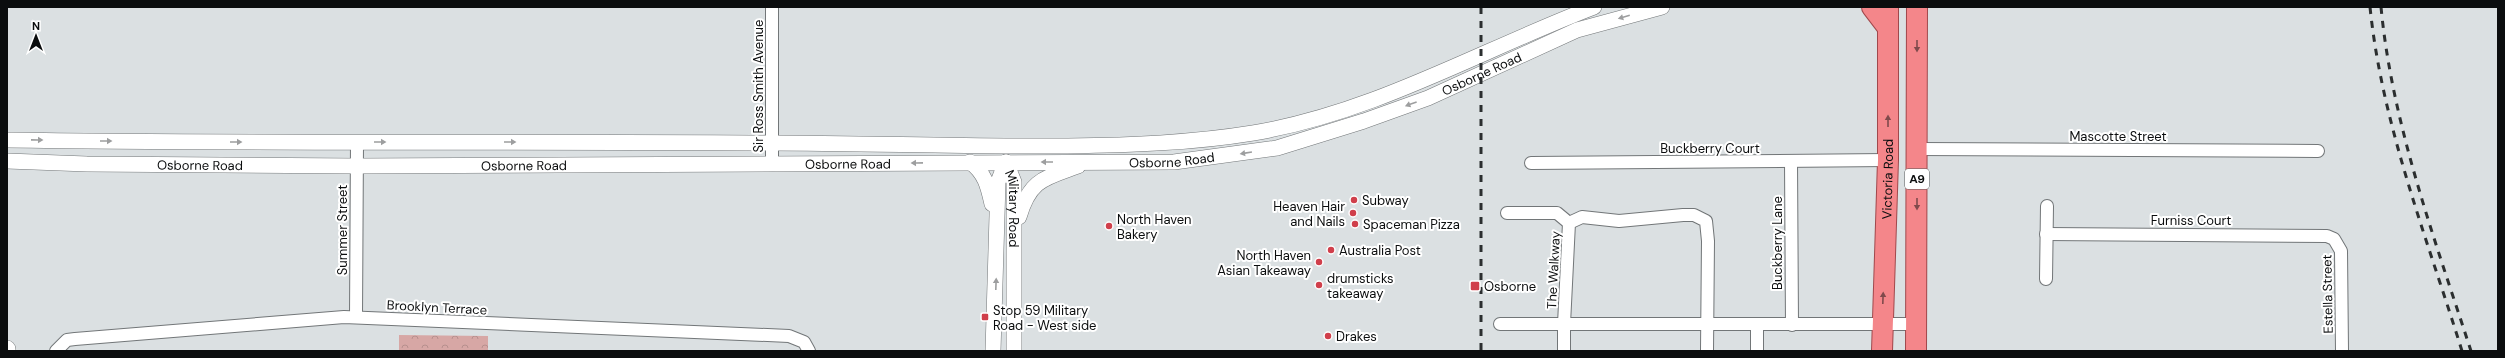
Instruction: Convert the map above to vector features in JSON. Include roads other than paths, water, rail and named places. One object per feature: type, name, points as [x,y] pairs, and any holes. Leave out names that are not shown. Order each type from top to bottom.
[{"type":"highway","points":[[1872,7],[1888,28]]},
{"type":"highway","name":"Victoria Road","points":[[1882,351],[1888,160],[1888,7]]},
{"type":"highway","name":"A9","points":[[1916,351],[1917,7]]},
{"type":"street","name":"Sir Ross Smith Avenue","points":[[772,7],[772,165]]},
{"type":"street","name":"Osborne Road","points":[[7,140],[772,143],[977,147],[1190,142],[1256,133],[1296,124],[1359,105],[1422,82],[1594,7]]},
{"type":"street","name":"Osborne Road","points":[[7,161],[87,164],[357,166],[1174,162],[1277,148],[1364,121],[1428,98],[1577,30],[1661,7]]},
{"type":"street","points":[[1256,133],[1277,148],[1296,124]]},
{"type":"street","name":"Summer Street","points":[[356,318],[357,142]]},
{"type":"street","points":[[977,147],[1006,162],[1034,146]]},
{"type":"street","name":"Mascotte Street","points":[[1917,149],[2318,151]]},
{"type":"street","name":"Buckberry Court","points":[[1531,163],[1888,160]]},
{"type":"street","name":"Buckberry Lane","points":[[1791,161],[1792,325]]},
{"type":"street","points":[[970,162],[980,170],[985,178],[997,232]]},
{"type":"street","name":"Military Road","points":[[993,351],[998,182],[1006,162]]},
{"type":"street","name":"Military Road","points":[[1006,162],[1014,182],[1014,351]]},
{"type":"street","points":[[1014,234],[1024,198],[1030,190],[1044,178],[1089,162]]},
{"type":"street","points":[[2046,279],[2047,206]]},
{"type":"street","points":[[1507,213],[1557,213],[1569,223]]},
{"type":"street","name":"The Walkway","points":[[1707,325],[1708,241],[1706,221],[1701,217],[1682,215],[1619,221],[1582,217],[1569,223],[1564,324],[1757,326],[1916,324]]},
{"type":"street","name":"Furniss Court","points":[[2046,234],[2320,234],[2334,239]]},
{"type":"street","name":"Estella Street","points":[[2334,239],[2341,251],[2342,351]]},
{"type":"street","name":"Brooklyn Terrace","points":[[58,348],[66,340],[75,338],[356,318],[789,336],[804,342],[809,351]]},
{"type":"street","points":[[1500,324],[1564,324],[1564,351]]},
{"type":"street","points":[[1707,325],[1707,351]]},
{"type":"street","points":[[1757,326],[1757,351]]},
{"type":"railway","points":[[1481,7],[1481,351]]},
{"type":"railway","points":[[2370,7],[2376,51],[2395,138],[2407,181],[2462,351]]},
{"type":"railway","points":[[2381,7],[2387,51],[2405,138],[2430,224],[2471,351]]},
{"type":"place","name":"Subway","points":[[1354,200]]},
{"type":"place","name":"Heaven Hair and Nails","points":[[1353,213]]},
{"type":"place","name":"Spaceman Pizza","points":[[1355,224]]},
{"type":"place","name":"North Haven Bakery","points":[[1109,226]]},
{"type":"place","name":"Australia Post","points":[[1331,250]]},
{"type":"place","name":"North Haven Asian Takeaway","points":[[1319,262]]},
{"type":"place","name":"drumsticks takeaway","points":[[1319,285]]},
{"type":"place","name":"Osborne","points":[[1475,286]]},
{"type":"place","name":"Stop 59 Military Road - West side","points":[[985,317]]},
{"type":"place","name":"Drakes","points":[[1328,336]]}]
